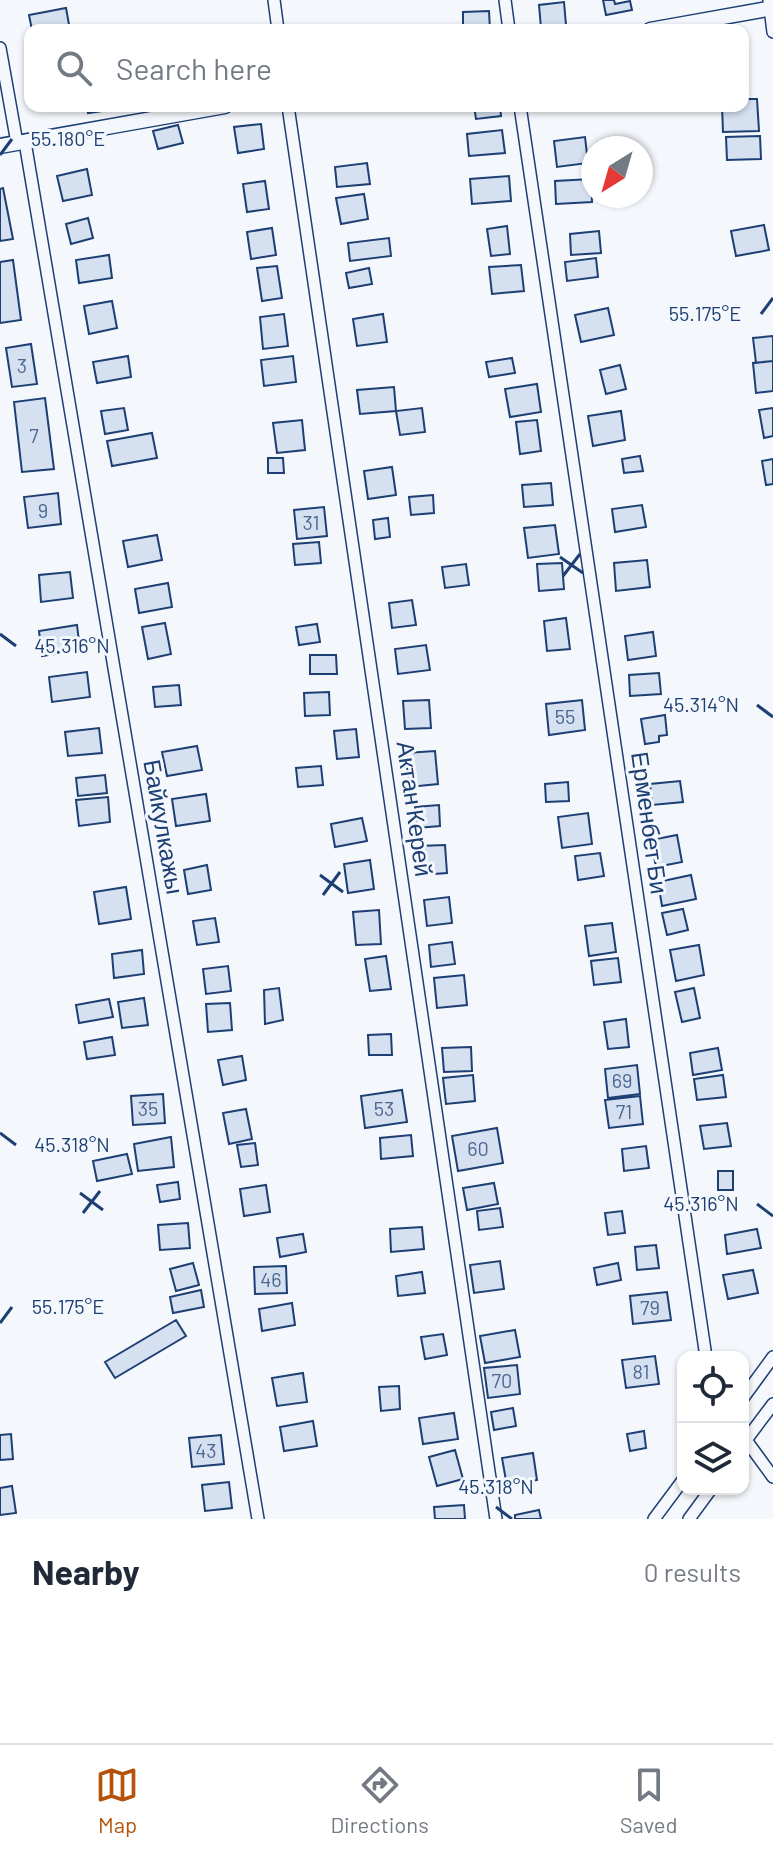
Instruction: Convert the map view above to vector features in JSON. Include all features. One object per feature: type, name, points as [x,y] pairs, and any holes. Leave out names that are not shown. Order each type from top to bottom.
[{"type":"street","points":[[274,0],[277,24]]},
{"type":"street","points":[[505,0],[508,24]]},
{"type":"street","points":[[679,24],[770,5],[773,32]]},
{"type":"street","name":"Байкулкажы","points":[[0,48],[21,142],[258,1519]]},
{"type":"street","points":[[0,146],[191,112]]},
{"type":"street","name":"Актан Керей","points":[[289,112],[496,1519]]},
{"type":"street","name":"Ерменбет Би","points":[[521,112],[705,1351]]},
{"type":"street","points":[[749,1390],[773,1357]]},
{"type":"street","points":[[749,1434],[773,1404]]},
{"type":"street","points":[[749,1446],[773,1477]]},
{"type":"street","points":[[654,1519],[677,1488]]},
{"type":"street","points":[[689,1519],[707,1495]]},
{"type":"building","points":[[603,0],[614,0],[615,4],[630,1],[632,10],[606,15]]},
{"type":"building","points":[[564,2],[566,24],[541,24],[539,5]]},
{"type":"building","points":[[66,8],[69,24],[31,24],[29,15]]},
{"type":"building","points":[[489,11],[490,24],[463,24],[463,12]]},
{"type":"building","points":[[749,99],[757,99],[759,131],[723,132],[722,112],[749,112]]},
{"type":"building","points":[[475,112],[501,112],[501,116],[476,119]]},
{"type":"building","points":[[261,124],[264,149],[238,153],[234,127]]},
{"type":"building","points":[[178,125],[183,143],[158,149],[153,131]]},
{"type":"building","points":[[502,130],[505,153],[469,156],[467,134]]},
{"type":"building","points":[[760,136],[761,159],[727,160],[726,137]]},
{"type":"building","points":[[581,138],[581,164],[557,167],[554,141]]},
{"type":"building","points":[[367,163],[370,184],[337,187],[335,167]]},
{"type":"building","points":[[87,169],[92,195],[63,201],[57,176]]},
{"type":"building","points":[[509,176],[511,201],[472,204],[470,179]]},
{"type":"building","points":[[581,180],[581,203],[556,204],[555,181]]},
{"type":"building","points":[[265,181],[269,209],[247,212],[243,184]]},
{"type":"building","points":[[3,188],[13,239],[0,241],[0,189]]},
{"type":"building","points":[[364,194],[368,219],[341,224],[336,198]]},
{"type":"building","points":[[88,218],[93,238],[71,244],[66,224]]},
{"type":"building","points":[[764,225],[769,250],[736,256],[731,231]]},
{"type":"building","points":[[507,226],[510,254],[491,256],[487,229]]},
{"type":"building","points":[[272,228],[276,255],[251,259],[247,232]]},
{"type":"building","points":[[599,231],[601,253],[571,255],[570,234]]},
{"type":"building","points":[[389,238],[391,256],[350,261],[348,243]]},
{"type":"building","points":[[109,255],[112,278],[79,283],[76,260]]},
{"type":"building","points":[[596,258],[598,277],[567,281],[565,262]]},
{"type":"building","points":[[13,260],[21,320],[0,323],[0,262]]},
{"type":"building","points":[[521,265],[524,291],[492,294],[489,267]]},
{"type":"building","points":[[277,266],[282,298],[262,301],[257,268]]},
{"type":"building","points":[[369,268],[372,284],[349,288],[346,273]]},
{"type":"building","points":[[112,301],[117,328],[89,334],[84,306]]},
{"type":"building","points":[[608,308],[614,335],[581,342],[575,315]]},
{"type":"building","points":[[284,314],[288,346],[263,349],[260,317]]},
{"type":"building","points":[[383,314],[387,342],[357,346],[353,319]]},
{"type":"building","points":[[773,336],[773,361],[756,363],[753,338]]},
{"type":"building","points":[[31,344],[37,384],[12,387],[6,348]]},
{"type":"building","points":[[128,356],[131,377],[97,383],[93,362]]},
{"type":"building","points":[[293,356],[296,382],[264,386],[261,360]]},
{"type":"building","points":[[512,358],[515,373],[489,377],[486,362]]},
{"type":"building","points":[[773,361],[773,391],[756,393],[753,363]]},
{"type":"building","points":[[620,365],[626,389],[606,394],[600,370]]},
{"type":"building","points":[[537,384],[541,412],[510,417],[505,389]]},
{"type":"building","points":[[394,387],[396,411],[360,414],[357,390]]},
{"type":"building","points":[[45,398],[54,469],[22,472],[14,402]]},
{"type":"building","points":[[124,408],[128,430],[105,434],[101,411]]},
{"type":"building","points":[[422,408],[425,432],[400,435],[396,411]]},
{"type":"building","points":[[773,408],[773,436],[764,438],[759,410]]},
{"type":"building","points":[[621,411],[625,440],[593,446],[588,416]]},
{"type":"building","points":[[302,420],[305,450],[277,453],[273,423]]},
{"type":"building","points":[[537,420],[541,451],[520,454],[516,422]]},
{"type":"building","points":[[152,433],[157,458],[112,466],[107,441]]},
{"type":"building","points":[[640,456],[643,471],[624,473],[622,459]]},
{"type":"building","points":[[268,458],[283,458],[284,473],[268,473]]},
{"type":"building","points":[[773,459],[773,484],[766,485],[762,461]]},
{"type":"building","points":[[392,467],[396,495],[368,499],[364,471]]},
{"type":"building","points":[[551,483],[553,505],[524,507],[522,485]]},
{"type":"building","points":[[58,493],[61,524],[28,528],[24,497]]},
{"type":"building","points":[[433,495],[434,513],[411,515],[409,497]]},
{"type":"building","points":[[642,505],[646,527],[615,532],[612,509]]},
{"type":"building","points":[[324,507],[327,536],[297,539],[294,510]]},
{"type":"building","points":[[388,518],[390,537],[375,539],[373,520]]},
{"type":"building","points":[[555,525],[559,554],[528,558],[524,528]]},
{"type":"building","points":[[157,535],[162,560],[128,567],[123,541]]},
{"type":"building","points":[[319,542],[321,563],[295,565],[293,544]]},
{"type":"building","points":[[647,560],[650,587],[616,591],[614,563]]},
{"type":"building","points":[[562,563],[564,589],[539,591],[537,564]]},
{"type":"building","points":[[466,564],[469,585],[445,588],[442,567]]},
{"type":"building","points":[[70,572],[73,598],[41,602],[39,575]]},
{"type":"building","points":[[168,583],[172,607],[139,613],[135,589]]},
{"type":"building","points":[[412,600],[416,625],[392,628],[389,603]]},
{"type":"building","points":[[566,618],[570,649],[547,651],[544,621]]},
{"type":"building","points":[[165,623],[171,654],[148,659],[142,627]]},
{"type":"building","points":[[317,624],[320,642],[299,645],[296,627]]},
{"type":"building","points":[[77,625],[80,650],[42,656],[39,631]]},
{"type":"building","points":[[653,632],[656,656],[628,660],[625,636]]},
{"type":"building","points":[[426,645],[430,670],[398,674],[395,649]]},
{"type":"building","points":[[310,655],[336,655],[337,674],[310,674]]},
{"type":"building","points":[[87,672],[90,697],[52,702],[49,677]]},
{"type":"building","points":[[659,673],[661,694],[630,696],[629,675]]},
{"type":"building","points":[[179,685],[181,705],[155,707],[153,687]]},
{"type":"building","points":[[329,692],[330,715],[305,716],[304,693]]},
{"type":"building","points":[[429,700],[431,728],[405,729],[403,701]]},
{"type":"building","points":[[582,700],[585,730],[549,735],[546,704]]},
{"type":"building","points":[[665,715],[667,735],[659,736],[659,742],[645,744],[641,719]]},
{"type":"building","points":[[99,728],[102,753],[68,756],[65,732]]},
{"type":"building","points":[[356,729],[359,757],[337,759],[334,731]]},
{"type":"building","points":[[197,746],[202,770],[167,776],[162,752]]},
{"type":"building","points":[[435,751],[438,784],[409,787],[406,753]]},
{"type":"building","points":[[321,766],[323,785],[298,787],[296,768]]},
{"type":"building","points":[[105,775],[107,793],[78,796],[76,778]]},
{"type":"building","points":[[680,781],[683,802],[652,805],[650,784]]},
{"type":"building","points":[[568,782],[569,801],[546,802],[545,784]]},
{"type":"building","points":[[206,794],[210,821],[176,826],[172,799]]},
{"type":"building","points":[[108,797],[110,822],[79,826],[76,800]]},
{"type":"building","points":[[439,805],[440,826],[417,828],[415,807]]},
{"type":"building","points":[[588,813],[592,844],[562,848],[558,817]]},
{"type":"building","points":[[362,818],[367,841],[335,847],[331,824]]},
{"type":"building","points":[[677,835],[682,862],[656,867],[651,840]]},
{"type":"building","points":[[445,845],[447,873],[420,875],[418,846]]},
{"type":"building","points":[[600,853],[604,876],[578,880],[575,856]]},
{"type":"building","points":[[370,860],[374,889],[348,893],[344,864]]},
{"type":"building","points":[[207,865],[211,890],[188,894],[184,870]]},
{"type":"building","points":[[691,875],[696,899],[662,906],[658,882]]},
{"type":"building","points":[[126,887],[131,919],[99,924],[94,892]]},
{"type":"building","points":[[449,897],[452,923],[427,926],[424,900]]},
{"type":"building","points":[[683,909],[688,930],[667,935],[662,913]]},
{"type":"building","points":[[379,910],[381,944],[356,945],[353,912]]},
{"type":"building","points":[[215,918],[219,942],[197,945],[193,921]]},
{"type":"building","points":[[612,923],[616,952],[589,956],[585,926]]},
{"type":"building","points":[[452,942],[455,964],[431,967],[429,945]]},
{"type":"building","points":[[699,945],[704,975],[676,981],[670,950]]},
{"type":"building","points":[[142,950],[144,974],[114,978],[112,954]]},
{"type":"building","points":[[386,956],[391,989],[370,991],[365,959]]},
{"type":"building","points":[[618,958],[621,982],[594,985],[591,961]]},
{"type":"building","points":[[228,966],[231,991],[206,994],[203,969]]},
{"type":"building","points":[[464,975],[467,1005],[437,1008],[434,978]]},
{"type":"building","points":[[279,988],[283,1020],[265,1024],[264,990]]},
{"type":"building","points":[[694,988],[700,1018],[682,1022],[675,992]]},
{"type":"building","points":[[144,998],[148,1025],[122,1028],[118,1002]]},
{"type":"building","points":[[109,999],[113,1017],[79,1023],[76,1005]]},
{"type":"building","points":[[230,1003],[232,1030],[208,1032],[206,1004]]},
{"type":"building","points":[[626,1019],[629,1047],[608,1049],[604,1022]]},
{"type":"building","points":[[391,1034],[392,1055],[369,1055],[368,1035]]},
{"type":"building","points":[[112,1037],[115,1055],[87,1059],[84,1042]]},
{"type":"building","points":[[471,1047],[472,1071],[444,1072],[442,1048]]},
{"type":"building","points":[[718,1048],[722,1070],[693,1075],[690,1053]]},
{"type":"building","points":[[242,1056],[246,1080],[223,1085],[218,1060]]},
{"type":"building","points":[[637,1065],[640,1094],[608,1098],[605,1069]]},
{"type":"building","points":[[473,1075],[475,1101],[446,1104],[443,1078]]},
{"type":"building","points":[[723,1075],[726,1097],[697,1100],[694,1079]]},
{"type":"building","points":[[402,1090],[407,1122],[365,1128],[361,1096]]},
{"type":"building","points":[[163,1094],[165,1123],[133,1125],[131,1096]]},
{"type":"building","points":[[640,1096],[643,1124],[609,1128],[605,1100]]},
{"type":"building","points":[[246,1109],[252,1139],[229,1144],[223,1113]]},
{"type":"building","points":[[727,1123],[731,1146],[704,1149],[700,1126]]},
{"type":"building","points":[[497,1128],[503,1163],[458,1171],[452,1136]]},
{"type":"building","points":[[411,1135],[413,1156],[381,1159],[380,1138]]},
{"type":"building","points":[[171,1137],[174,1167],[138,1171],[134,1144]]},
{"type":"building","points":[[255,1143],[258,1165],[241,1167],[237,1145]]},
{"type":"building","points":[[646,1146],[649,1168],[624,1171],[622,1149]]},
{"type":"building","points":[[127,1154],[132,1174],[97,1181],[93,1161]]},
{"type":"building","points":[[718,1171],[733,1171],[733,1190],[718,1190]]},
{"type":"building","points":[[178,1182],[180,1199],[160,1202],[157,1185]]},
{"type":"building","points":[[494,1183],[498,1204],[467,1210],[463,1188]]},
{"type":"building","points":[[266,1185],[270,1212],[244,1216],[240,1189]]},
{"type":"building","points":[[500,1208],[503,1227],[479,1230],[477,1211]]},
{"type":"building","points":[[622,1211],[625,1233],[608,1235],[605,1213]]},
{"type":"building","points":[[188,1223],[190,1248],[160,1250],[158,1225]]},
{"type":"building","points":[[422,1227],[424,1249],[391,1252],[390,1229]]},
{"type":"building","points":[[757,1229],[761,1248],[727,1254],[725,1235]]},
{"type":"building","points":[[303,1234],[306,1252],[280,1257],[277,1238]]},
{"type":"building","points":[[656,1245],[659,1268],[637,1270],[635,1247]]},
{"type":"building","points":[[500,1261],[504,1289],[474,1293],[470,1265]]},
{"type":"building","points":[[193,1263],[199,1285],[176,1291],[170,1269]]},
{"type":"building","points":[[618,1263],[621,1280],[597,1285],[594,1268]]},
{"type":"building","points":[[286,1266],[287,1293],[255,1294],[254,1267]]},
{"type":"building","points":[[753,1270],[758,1293],[728,1299],[723,1275]]},
{"type":"building","points":[[422,1272],[425,1293],[398,1296],[396,1276]]},
{"type":"building","points":[[201,1290],[204,1307],[173,1313],[170,1297]]},
{"type":"building","points":[[667,1292],[671,1320],[633,1324],[630,1296]]},
{"type":"building","points":[[292,1303],[295,1325],[262,1331],[259,1309]]},
{"type":"building","points":[[176,1320],[186,1336],[115,1378],[105,1362]]},
{"type":"building","points":[[515,1330],[520,1357],[485,1363],[480,1336]]},
{"type":"building","points":[[443,1334],[447,1355],[425,1359],[421,1337]]},
{"type":"building","points":[[655,1356],[659,1384],[626,1388],[622,1360]]},
{"type":"building","points":[[517,1365],[520,1394],[488,1398],[484,1368]]},
{"type":"building","points":[[303,1373],[307,1402],[277,1406],[272,1378]]},
{"type":"building","points":[[399,1386],[400,1409],[381,1411],[379,1387]]},
{"type":"building","points":[[513,1408],[516,1426],[494,1430],[491,1412]]},
{"type":"building","points":[[454,1413],[458,1439],[423,1444],[419,1418]]},
{"type":"building","points":[[313,1421],[317,1446],[284,1451],[280,1427]]},
{"type":"building","points":[[644,1431],[646,1448],[630,1451],[627,1434]]},
{"type":"building","points":[[11,1434],[13,1459],[0,1460],[0,1435]]},
{"type":"building","points":[[221,1435],[224,1464],[192,1467],[189,1438]]},
{"type":"building","points":[[455,1450],[463,1479],[437,1486],[429,1457]]},
{"type":"building","points":[[533,1453],[537,1480],[507,1486],[502,1458]]},
{"type":"building","points":[[229,1482],[232,1508],[205,1511],[202,1485]]},
{"type":"building","points":[[12,1486],[16,1513],[0,1515],[0,1488]]},
{"type":"building","points":[[464,1505],[465,1519],[435,1519],[434,1507]]},
{"type":"building","points":[[539,1510],[541,1519],[515,1519],[515,1515]]}]
